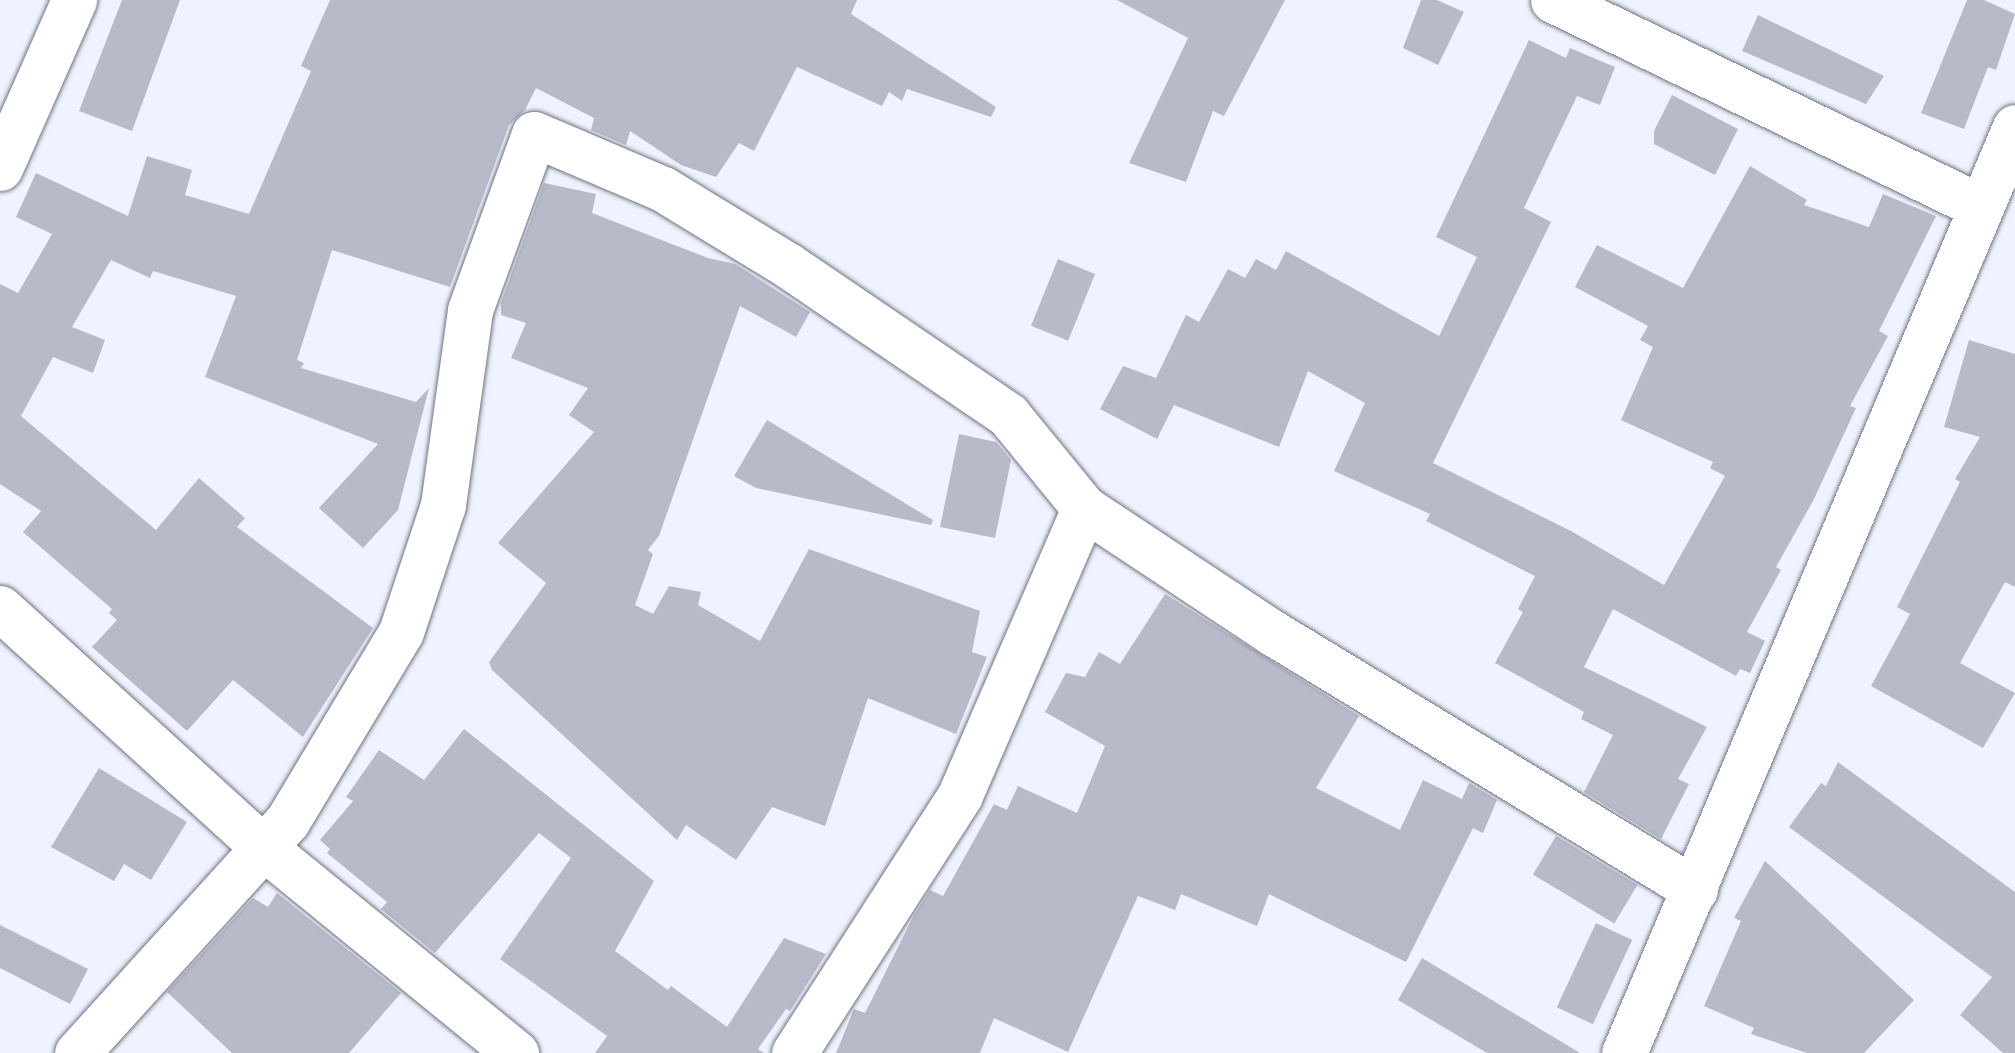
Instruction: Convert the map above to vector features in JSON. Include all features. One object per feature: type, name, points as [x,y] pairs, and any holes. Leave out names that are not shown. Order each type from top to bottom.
[{"type":"street","points":[[0,168],[74,0]]},
{"type":"street","points":[[1553,0],[1982,207]]},
{"type":"street","points":[[1624,1053],[2015,127]]},
{"type":"street","points":[[77,1053],[288,820],[402,632],[443,505],[470,310],[534,134],[664,190],[820,287],[1008,415],[1084,508],[1273,633],[1695,890]]},
{"type":"street","points":[[794,1053],[960,795],[1084,508]]},
{"type":"street","points":[[0,608],[262,846],[516,1053]]},
{"type":"building","points":[[122,0],[180,0],[132,131],[79,111]]},
{"type":"building","points":[[330,0],[857,0],[851,14],[996,107],[991,117],[907,89],[902,101],[889,92],[882,106],[797,67],[754,151],[739,143],[716,177],[681,165],[630,131],[626,145],[591,130],[594,118],[536,88],[525,110],[509,125],[450,287],[332,250],[297,360],[304,363],[301,368],[416,402],[429,388],[398,510],[363,548],[319,508],[378,444],[205,377],[236,296],[153,271],[150,278],[111,260],[72,327],[105,340],[93,373],[53,357],[21,416],[156,530],[199,478],[245,518],[237,527],[373,628],[303,737],[233,680],[187,731],[92,647],[117,620],[109,613],[112,609],[23,532],[41,511],[0,484],[0,284],[18,293],[52,234],[16,217],[36,173],[128,216],[147,156],[192,170],[185,195],[249,214],[311,71],[301,66]]},
{"type":"building","points":[[1117,0],[1285,0],[1224,116],[1213,111],[1186,182],[1129,163],[1188,38]]},
{"type":"building","points":[[1421,0],[1437,0],[1464,12],[1438,65],[1403,48]]},
{"type":"building","points":[[1967,0],[1984,0],[2015,14],[1996,70],[1988,67],[1964,129],[1921,113]]},
{"type":"building","points":[[1758,15],[1884,76],[1866,104],[1742,51]]},
{"type":"building","points":[[1529,40],[1566,58],[1570,48],[1615,67],[1600,105],[1577,96],[1524,208],[1551,222],[1433,463],[1571,531],[1664,585],[1725,476],[1710,468],[1713,462],[1621,420],[1653,347],[1640,340],[1648,326],[1575,287],[1597,245],[1683,288],[1750,166],[1807,200],[1804,205],[1869,227],[1883,194],[1936,216],[1879,331],[1888,336],[1850,406],[1856,408],[1813,501],[1776,567],[1781,570],[1747,632],[1765,641],[1750,673],[1740,669],[1736,676],[1613,609],[1584,667],[1707,727],[1678,779],[1689,784],[1661,839],[1584,792],[1613,735],[1581,719],[1584,712],[1495,663],[1523,612],[1518,609],[1535,576],[1426,521],[1430,514],[1334,471],[1365,403],[1308,371],[1279,447],[1174,405],[1157,439],[1100,409],[1123,366],[1156,378],[1186,315],[1199,322],[1228,269],[1245,278],[1256,259],[1276,270],[1286,251],[1439,336],[1477,257],[1436,237]]},
{"type":"building","points":[[1672,95],[1738,129],[1715,175],[1654,144],[1654,131]]},
{"type":"building","points":[[544,183],[596,194],[592,213],[708,258],[735,264],[810,312],[796,337],[740,306],[659,536],[648,550],[653,554],[635,605],[653,614],[669,586],[701,592],[698,605],[760,641],[809,549],[980,611],[972,652],[987,657],[956,734],[868,698],[825,826],[772,807],[736,860],[686,825],[677,840],[492,670],[489,662],[546,583],[498,543],[594,432],[569,415],[588,388],[511,358],[526,323],[501,315],[501,303]]},
{"type":"building","points":[[1058,259],[1095,274],[1068,341],[1031,326]]},
{"type":"building","points":[[1969,340],[2015,354],[2015,587],[2005,582],[1960,663],[2015,693],[1983,748],[1871,686],[1910,614],[1897,607],[1960,482],[1955,479],[1980,437],[1944,427]]},
{"type":"building","points":[[767,420],[933,520],[931,525],[756,488],[734,476]]},
{"type":"building","points":[[959,434],[996,442],[1011,460],[995,538],[940,527]]},
{"type":"building","points":[[1165,594],[1359,716],[1316,788],[1400,830],[1423,780],[1462,799],[1469,783],[1497,800],[1483,833],[1473,828],[1406,962],[1269,894],[1257,926],[1181,894],[1175,910],[1138,896],[1068,1052],[994,1018],[980,1053],[836,1053],[854,1009],[865,1013],[914,915],[930,890],[943,896],[994,804],[1007,810],[1018,786],[1077,813],[1105,746],[1045,712],[1066,673],[1085,677],[1099,652],[1120,664]]},
{"type":"building","points":[[464,729],[654,881],[615,951],[727,1027],[784,938],[826,954],[790,1011],[786,1009],[758,1049],[764,1053],[595,1053],[607,1036],[500,959],[571,858],[539,833],[435,953],[381,909],[387,902],[327,853],[330,849],[320,840],[353,801],[346,797],[379,750],[424,780]]},
{"type":"building","points":[[1838,762],[2015,892],[2015,1053],[2003,1053],[1960,1015],[1992,977],[1789,827],[1821,783],[1826,786]]},
{"type":"building","points":[[99,768],[187,822],[151,880],[124,864],[114,881],[51,847]]},
{"type":"building","points":[[1556,836],[1637,885],[1614,924],[1533,875]]},
{"type":"building","points":[[1765,861],[1914,1000],[1864,1053],[1807,1053],[1751,1034],[1754,1028],[1704,1006],[1741,921],[1734,918]]},
{"type":"building","points":[[277,893],[401,993],[349,1053],[232,1053],[167,992],[253,898],[268,907]]},
{"type":"building","points":[[1596,923],[1632,940],[1593,1024],[1557,1007]]},
{"type":"building","points":[[0,925],[88,969],[70,1004],[0,968]]},
{"type":"building","points":[[1422,958],[1580,1053],[1487,1053],[1398,1000]]}]
